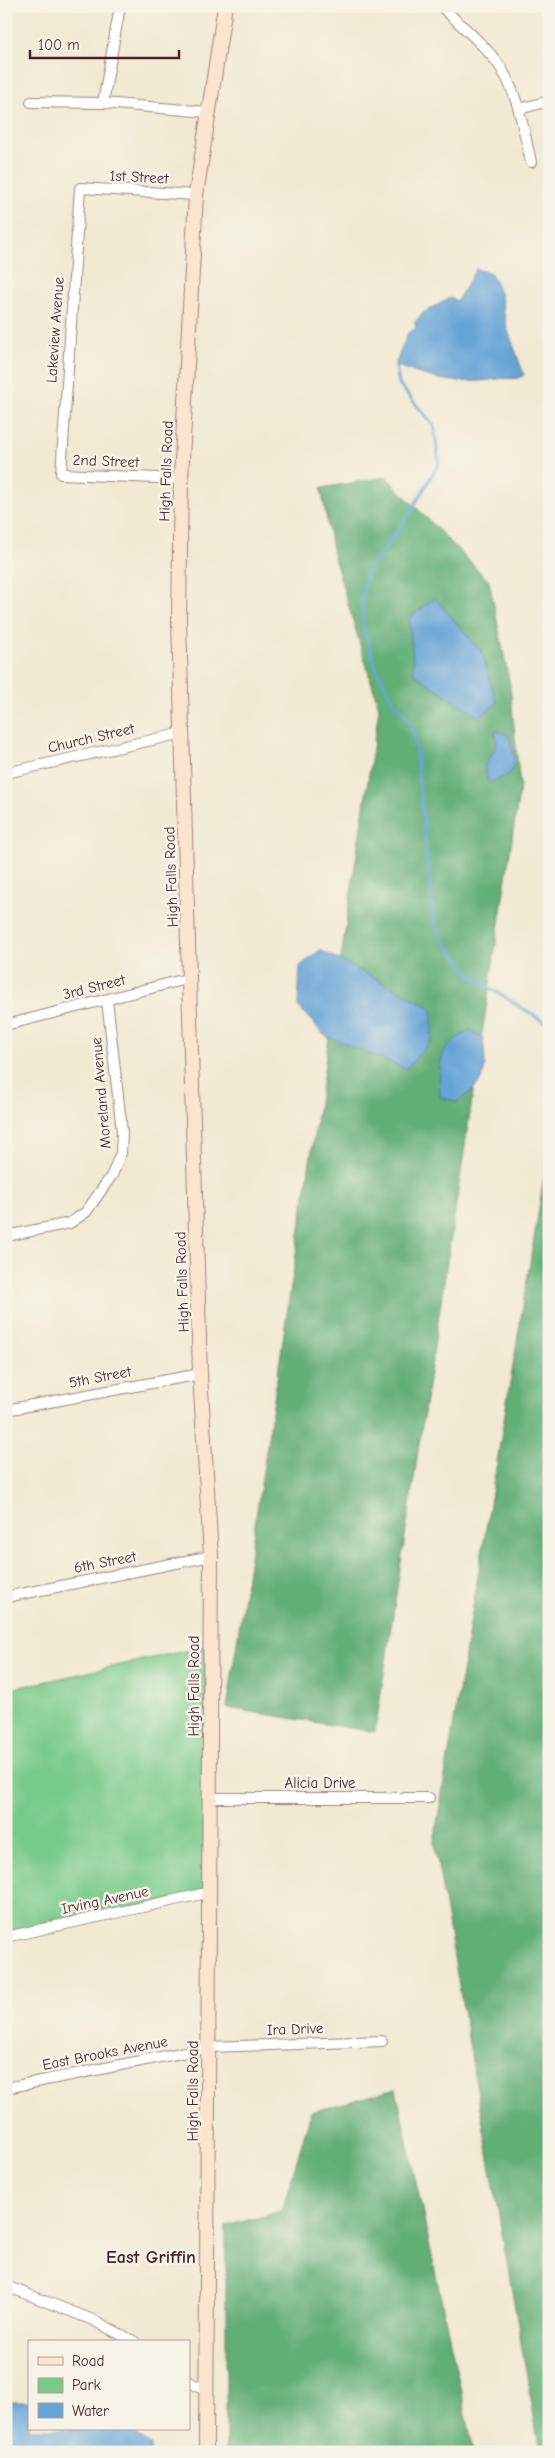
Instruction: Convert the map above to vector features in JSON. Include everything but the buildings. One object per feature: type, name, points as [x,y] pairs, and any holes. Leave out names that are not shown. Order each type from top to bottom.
[{"type":"street","points":[[103,104],[120,6]]},
{"type":"street","name":"High Falls Road","points":[[206,2452],[211,1892],[210,1556],[200,1374],[179,620],[181,479],[196,195],[225,6]]},
{"type":"street","points":[[441,6],[496,61],[510,85],[519,109],[532,162]]},
{"type":"street","points":[[519,109],[549,101]]},
{"type":"street","points":[[31,102],[103,104],[208,112]]},
{"type":"street","name":"1st Street","points":[[80,188],[196,195]]},
{"type":"street","name":"Lakeview Avenue","points":[[61,474],[80,188]]},
{"type":"street","name":"2nd Street","points":[[61,474],[181,479]]},
{"type":"street","name":"Church Street","points":[[6,773],[182,732]]},
{"type":"street","name":"3rd Street","points":[[6,1025],[190,978]]},
{"type":"street","name":"Moreland Avenue","points":[[6,1236],[70,1222],[86,1212],[112,1175],[121,1153],[122,1131],[107,1000]]},
{"type":"street","name":"5th Street","points":[[6,1410],[200,1374]]},
{"type":"street","name":"6th Street","points":[[6,1597],[210,1556]]},
{"type":"street","name":"Alicia Drive","points":[[211,1798],[429,1798]]},
{"type":"street","name":"Irving Avenue","points":[[6,1937],[211,1892]]},
{"type":"street","name":"Ira Drive","points":[[210,2047],[382,2041]]},
{"type":"street","name":"East Brooks Avenue","points":[[6,2088],[210,2047]]},
{"type":"street","points":[[6,2286],[93,2320],[131,2340]]},
{"type":"street","points":[[190,2382],[207,2391]]},
{"type":"green space","points":[[386,477],[489,581],[510,685],[520,787],[375,1732],[227,1708],[379,708],[333,554],[321,488]]},
{"type":"green space","points":[[549,1148],[549,2452],[540,2452],[434,1842]]},
{"type":"green space","points":[[207,1646],[207,1891],[6,1937],[6,1690]]},
{"type":"green space","points":[[396,2089],[474,2452],[226,2452],[226,2226],[282,2211],[311,2112]]},
{"type":"water","points":[[476,269],[491,273],[500,293],[507,328],[524,375],[514,378],[482,381],[457,381],[433,378],[395,365],[408,333],[416,329],[415,322],[423,313],[450,298],[457,301]]},
{"type":"water","points":[[435,598],[482,653],[497,703],[479,717],[414,674],[409,618]]},
{"type":"water","points":[[498,731],[508,734],[513,752],[514,766],[507,776],[488,782],[484,766],[496,745],[495,733]]},
{"type":"water","points":[[320,950],[432,1008],[432,1040],[406,1069],[324,1035],[298,1006],[300,966]]},
{"type":"water","points":[[470,1030],[483,1039],[485,1061],[483,1076],[467,1095],[457,1102],[440,1097],[439,1074],[445,1050]]},
{"type":"water","points":[[6,2402],[28,2402],[28,2430],[129,2430],[152,2445],[150,2452],[6,2452]]},
{"type":"waterway","points":[[396,366],[399,384],[434,426],[439,463],[409,515],[367,572],[362,600],[363,626],[377,670],[394,702],[408,719],[414,735],[434,923],[445,943],[473,977],[549,1025]]},
{"type":"district","name":"East Griffin","points":[[151,2257]]}]
